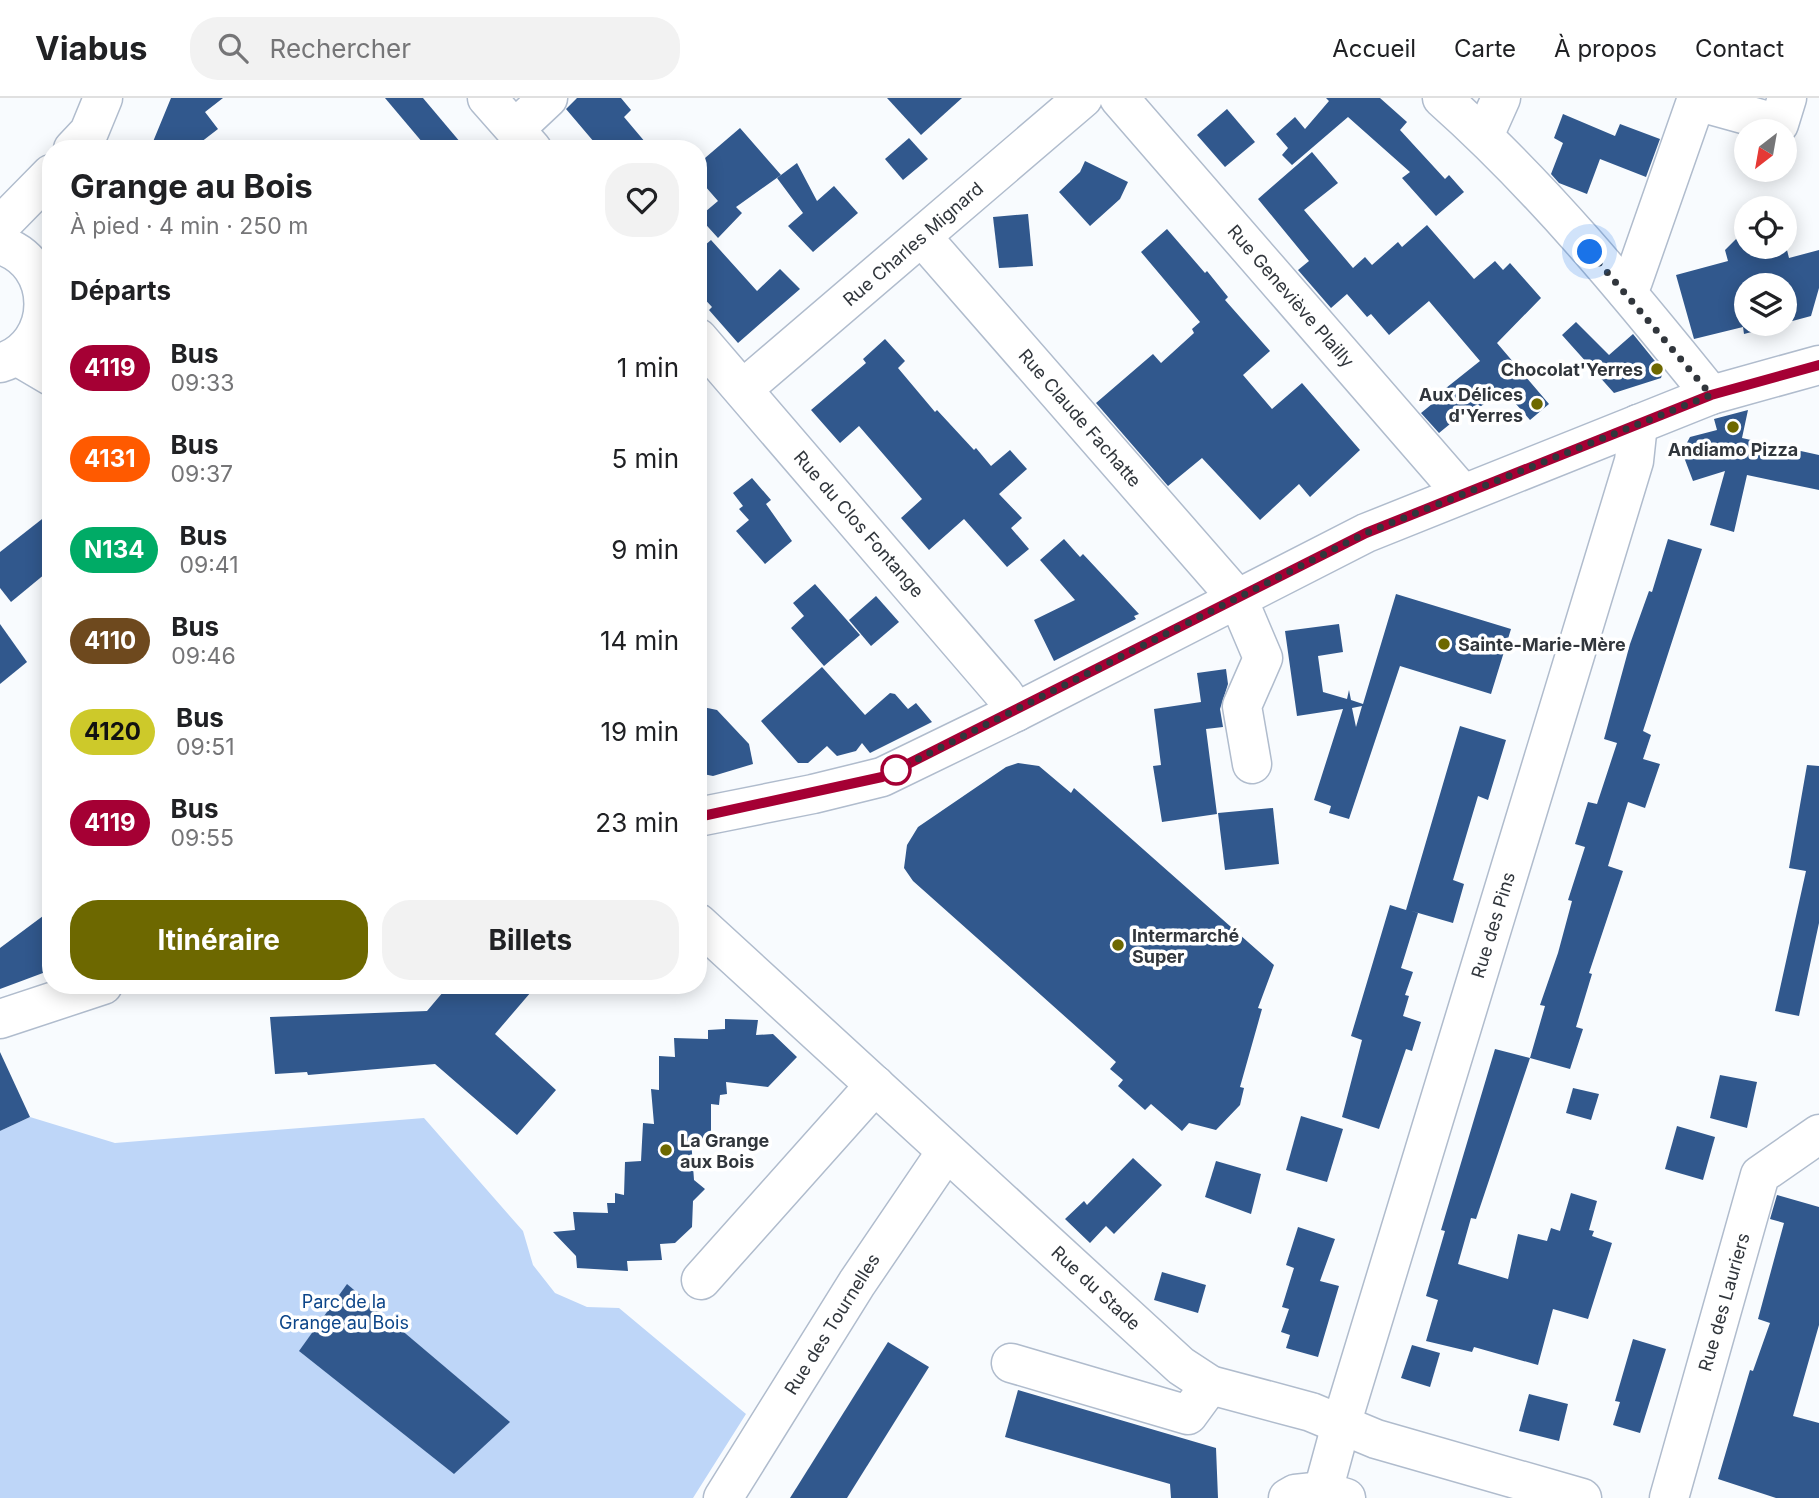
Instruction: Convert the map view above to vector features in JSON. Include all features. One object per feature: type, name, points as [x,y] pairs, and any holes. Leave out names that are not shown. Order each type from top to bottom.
[{"type":"street","points":[[487,98],[523,139],[548,98]]},
{"type":"street","name":"Rue Charles Mignard","points":[[743,389],[1083,98]]},
{"type":"street","name":"Rue Geneviève Plailly","points":[[1119,98],[1462,493]]},
{"type":"street","points":[[1442,98],[1485,136],[1626,291],[1711,395]]},
{"type":"street","points":[[1485,136],[1501,98]]},
{"type":"street","points":[[1626,291],[1633,281],[1696,101],[1779,124],[1787,98]]},
{"type":"street","points":[[0,226],[42,183]]},
{"type":"street","name":"Rue Claude Fachatte","points":[[922,237],[1238,599],[1263,658],[1242,706],[1252,764]]},
{"type":"street","points":[[0,245],[20,254],[42,280]]},
{"type":"street","points":[[42,320],[39,330],[7,366],[42,374]]},
{"type":"street","name":"Rue du Clos Fontange","points":[[707,348],[1016,712]]},
{"type":"street","points":[[707,815],[882,777],[1016,712],[1366,533],[1711,395],[1819,365]]},
{"type":"street","name":"Rue des Pins","points":[[1319,1496],[1630,474],[1637,424]]},
{"type":"street","name":"Rue du Stade","points":[[707,931],[1181,1366],[1210,1385],[1311,1412],[1376,1439],[1582,1498]]},
{"type":"street","points":[[0,1019],[76,994]]},
{"type":"street","points":[[701,1280],[875,1085]]},
{"type":"street","name":"Rue des Lauriers","points":[[1669,1498],[1760,1175],[1819,1134]]},
{"type":"street","name":"Rue des Tournelles","points":[[723,1498],[857,1283],[946,1153]]},
{"type":"street","points":[[1011,1363],[1188,1415],[1210,1385]]},
{"type":"green space","name":"Parc de la Grange au Bois","points":[[30,1117],[115,1143],[424,1118],[523,1231],[533,1265],[555,1293],[587,1307],[619,1308],[746,1414],[693,1498],[0,1498],[0,1131]]},
{"type":"building","points":[[171,98],[223,98],[205,112],[218,129],[204,140],[154,140]]},
{"type":"building","points":[[385,98],[423,98],[458,140],[420,140]]},
{"type":"building","points":[[577,98],[621,98],[631,110],[624,117],[643,140],[592,140],[566,109]]},
{"type":"building","points":[[887,98],[962,98],[921,135]]},
{"type":"building","points":[[1326,98],[1380,98],[1407,122],[1400,130],[1445,179],[1449,175],[1464,192],[1436,216],[1402,178],[1410,172],[1348,117],[1292,165],[1282,155],[1288,148],[1276,134],[1295,117],[1305,129],[1329,101]]},
{"type":"building","points":[[1227,109],[1255,142],[1225,167],[1197,135]]},
{"type":"building","points":[[1563,114],[1615,136],[1620,124],[1660,139],[1646,177],[1600,159],[1587,194],[1559,183],[1551,174],[1563,143],[1554,138]]},
{"type":"building","points":[[740,128],[781,175],[736,207],[742,213],[718,238],[707,226],[707,210],[718,201],[707,188],[707,156]]},
{"type":"building","points":[[909,138],[928,159],[903,180],[885,159]]},
{"type":"building","points":[[1312,152],[1338,183],[1304,210],[1353,268],[1365,257],[1372,265],[1398,242],[1402,247],[1427,225],[1474,279],[1495,261],[1503,270],[1510,263],[1541,298],[1497,343],[1549,404],[1530,420],[1503,389],[1480,407],[1478,404],[1461,415],[1439,433],[1421,413],[1443,395],[1441,392],[1480,361],[1429,301],[1389,335],[1371,314],[1367,317],[1347,294],[1331,308],[1298,270],[1309,261],[1258,199]]},
{"type":"building","points":[[1085,161],[1128,182],[1120,199],[1090,226],[1059,192],[1080,172]]},
{"type":"building","points":[[797,163],[817,201],[834,186],[858,213],[813,252],[788,226],[803,213],[777,178]]},
{"type":"building","points":[[1028,214],[1033,266],[999,268],[993,217]]},
{"type":"building","points":[[1167,229],[1205,273],[1207,271],[1228,297],[1225,300],[1270,351],[1243,375],[1272,409],[1302,383],[1360,450],[1310,497],[1299,484],[1260,520],[1202,458],[1168,486],[1096,403],[1153,354],[1161,363],[1194,333],[1192,329],[1200,322],[1141,252]]},
{"type":"building","points":[[711,240],[757,291],[780,269],[800,289],[738,343],[709,310],[712,307],[707,302],[707,243]]},
{"type":"building","points":[[1734,241],[1734,259],[1797,259],[1797,256],[1819,250],[1819,288],[1811,316],[1797,320],[1797,273],[1734,273],[1734,329],[1694,339],[1676,275],[1728,261],[1725,250]]},
{"type":"building","points":[[1576,322],[1609,355],[1633,334],[1663,371],[1661,378],[1614,393],[1562,335]]},
{"type":"building","points":[[885,339],[905,361],[898,368],[935,412],[937,410],[991,466],[1010,450],[1027,469],[999,494],[1022,518],[1011,528],[1029,549],[1007,567],[964,519],[929,550],[901,518],[922,499],[859,426],[840,443],[811,410],[866,363],[863,359]]},
{"type":"building","points":[[1748,410],[1742,438],[1819,455],[1819,490],[1747,475],[1734,532],[1710,525],[1725,471],[1693,481],[1682,452],[1690,437],[1717,430],[1714,419]]},
{"type":"building","points":[[752,478],[771,500],[766,504],[792,541],[765,564],[736,531],[749,520],[739,509],[743,506],[733,493]]},
{"type":"building","points":[[42,519],[42,576],[11,602],[0,588],[0,552]]},
{"type":"building","points":[[1064,539],[1080,557],[1083,554],[1139,614],[1134,616],[1136,619],[1054,661],[1034,620],[1075,600],[1040,560]]},
{"type":"building","points":[[1668,539],[1702,549],[1643,731],[1651,735],[1643,759],[1660,764],[1645,808],[1628,802],[1608,866],[1623,871],[1589,973],[1592,974],[1576,1027],[1583,1029],[1570,1069],[1530,1058],[1545,1006],[1540,1005],[1558,953],[1572,901],[1568,900],[1585,847],[1575,844],[1588,802],[1597,804],[1617,743],[1604,739],[1630,644],[1649,591],[1652,592]]},
{"type":"building","points":[[815,584],[860,635],[824,666],[791,628],[804,616],[793,603]]},
{"type":"building","points":[[1396,594],[1511,629],[1491,694],[1400,666],[1349,819],[1329,813],[1331,806],[1314,800],[1343,709],[1297,716],[1285,631],[1339,624],[1343,652],[1318,656],[1323,692],[1347,699],[1349,690],[1351,700],[1363,704]],"holes":[[[1362,706],[1356,727],[1352,708]]]},
{"type":"building","points":[[876,596],[899,622],[871,646],[849,620]]},
{"type":"building","points":[[0,624],[27,662],[0,684]]},
{"type":"building","points":[[822,667],[865,715],[890,693],[895,694],[908,709],[916,703],[932,722],[870,753],[862,743],[856,751],[837,756],[827,746],[808,763],[798,763],[761,721]]},
{"type":"building","points":[[1226,669],[1228,684],[1220,709],[1223,727],[1206,729],[1217,814],[1162,822],[1153,766],[1161,765],[1154,709],[1201,702],[1197,673]]},
{"type":"building","points":[[707,708],[717,710],[749,744],[753,764],[713,776],[707,775]]},
{"type":"building","points":[[1460,726],[1506,740],[1488,800],[1478,796],[1453,880],[1464,884],[1453,923],[1408,910],[1418,913],[1401,968],[1413,972],[1405,995],[1409,996],[1403,1016],[1421,1022],[1412,1051],[1406,1049],[1379,1129],[1342,1117],[1362,1040],[1351,1036],[1390,905],[1406,910]]},
{"type":"building","name":"Intermarché Super","points":[[1018,763],[1039,766],[1071,793],[1074,788],[1274,965],[1258,1008],[1262,1009],[1240,1087],[1244,1088],[1240,1105],[1216,1130],[1189,1123],[1182,1131],[1151,1104],[1145,1110],[1118,1086],[1123,1080],[1110,1069],[1116,1062],[913,881],[904,868],[907,845],[918,827],[1006,767]]},
{"type":"building","points":[[1807,765],[1819,766],[1819,923],[1799,1016],[1775,1011],[1806,871],[1789,868]]},
{"type":"building","points":[[1273,808],[1279,864],[1225,870],[1218,813]]},
{"type":"building","points":[[42,917],[42,973],[0,989],[0,948]]},
{"type":"building","points":[[441,994],[529,994],[495,1034],[556,1090],[517,1135],[435,1064],[308,1075],[307,1072],[275,1074],[270,1017],[427,1011]]},
{"type":"building","name":"La Grange aux Bois","points":[[725,1019],[758,1020],[756,1035],[773,1034],[797,1057],[768,1087],[726,1082],[727,1094],[720,1095],[719,1105],[711,1104],[711,1138],[691,1139],[694,1180],[705,1189],[693,1201],[692,1227],[675,1243],[660,1244],[662,1260],[627,1261],[628,1271],[577,1268],[576,1256],[553,1232],[575,1230],[573,1212],[608,1213],[607,1203],[615,1203],[615,1193],[624,1195],[625,1162],[641,1161],[643,1123],[654,1124],[651,1089],[659,1090],[659,1056],[675,1057],[674,1038],[708,1039],[708,1030],[725,1029]]},
{"type":"building","points":[[1495,1049],[1530,1058],[1476,1219],[1471,1218],[1458,1264],[1508,1279],[1518,1234],[1547,1241],[1551,1228],[1560,1231],[1571,1193],[1597,1201],[1589,1230],[1594,1231],[1592,1236],[1612,1243],[1588,1319],[1553,1309],[1538,1365],[1474,1347],[1472,1352],[1426,1341],[1438,1300],[1426,1296],[1445,1231],[1441,1230]]},
{"type":"building","points":[[0,1052],[30,1117],[0,1131]]},
{"type":"building","points":[[1720,1075],[1757,1082],[1747,1128],[1710,1118]]},
{"type":"building","points":[[1573,1088],[1599,1094],[1591,1120],[1566,1113]]},
{"type":"building","points":[[1301,1116],[1343,1129],[1327,1182],[1286,1170]]},
{"type":"building","points":[[1677,1126],[1715,1137],[1703,1180],[1665,1169]]},
{"type":"building","points":[[1133,1158],[1162,1185],[1114,1234],[1106,1226],[1090,1243],[1065,1219],[1084,1201],[1087,1205]]},
{"type":"building","points":[[1216,1161],[1261,1174],[1251,1214],[1205,1197]]},
{"type":"building","points":[[1777,1195],[1819,1207],[1819,1325],[1793,1416],[1819,1423],[1819,1498],[1776,1498],[1718,1479],[1750,1370],[1753,1371],[1770,1323],[1758,1319],[1784,1223],[1770,1219]]},
{"type":"building","points":[[1298,1227],[1335,1239],[1320,1281],[1339,1286],[1318,1357],[1286,1348],[1290,1335],[1281,1332],[1289,1309],[1282,1307],[1294,1268],[1286,1265]]},
{"type":"building","points":[[1162,1272],[1206,1285],[1198,1313],[1154,1300]]},
{"type":"building","points":[[347,1284],[510,1422],[454,1474],[299,1351]]},
{"type":"building","points":[[1633,1339],[1666,1349],[1640,1433],[1613,1425],[1620,1402],[1615,1401]]},
{"type":"building","points":[[888,1342],[929,1367],[847,1498],[790,1498]]},
{"type":"building","points":[[1412,1345],[1440,1353],[1430,1387],[1401,1378]]},
{"type":"building","points":[[1018,1390],[1216,1448],[1218,1498],[1171,1498],[1170,1484],[1005,1437]]},
{"type":"building","points":[[1529,1394],[1568,1404],[1559,1441],[1519,1431]]},
{"type":"bus line","name":"4119","points":[[707,815],[882,777],[1366,533],[1711,395],[1819,365]]},
{"type":"place","name":"Chocolat'Yerres","points":[[1657,369]]},
{"type":"place","name":"Aux Délices d'Yerres","points":[[1537,404]]},
{"type":"place","name":"Andiamo Pizza","points":[[1733,427]]},
{"type":"place","name":"Sainte-Marie-Mère","points":[[1444,644]]},
{"type":"place","name":"Intermarché Super","points":[[1118,945]]},
{"type":"place","name":"La Grange aux Bois","points":[[666,1150]]},
{"type":"route","points":[[896,770],[1366,533],[1711,395],[1626,291],[1590,252]]}]
